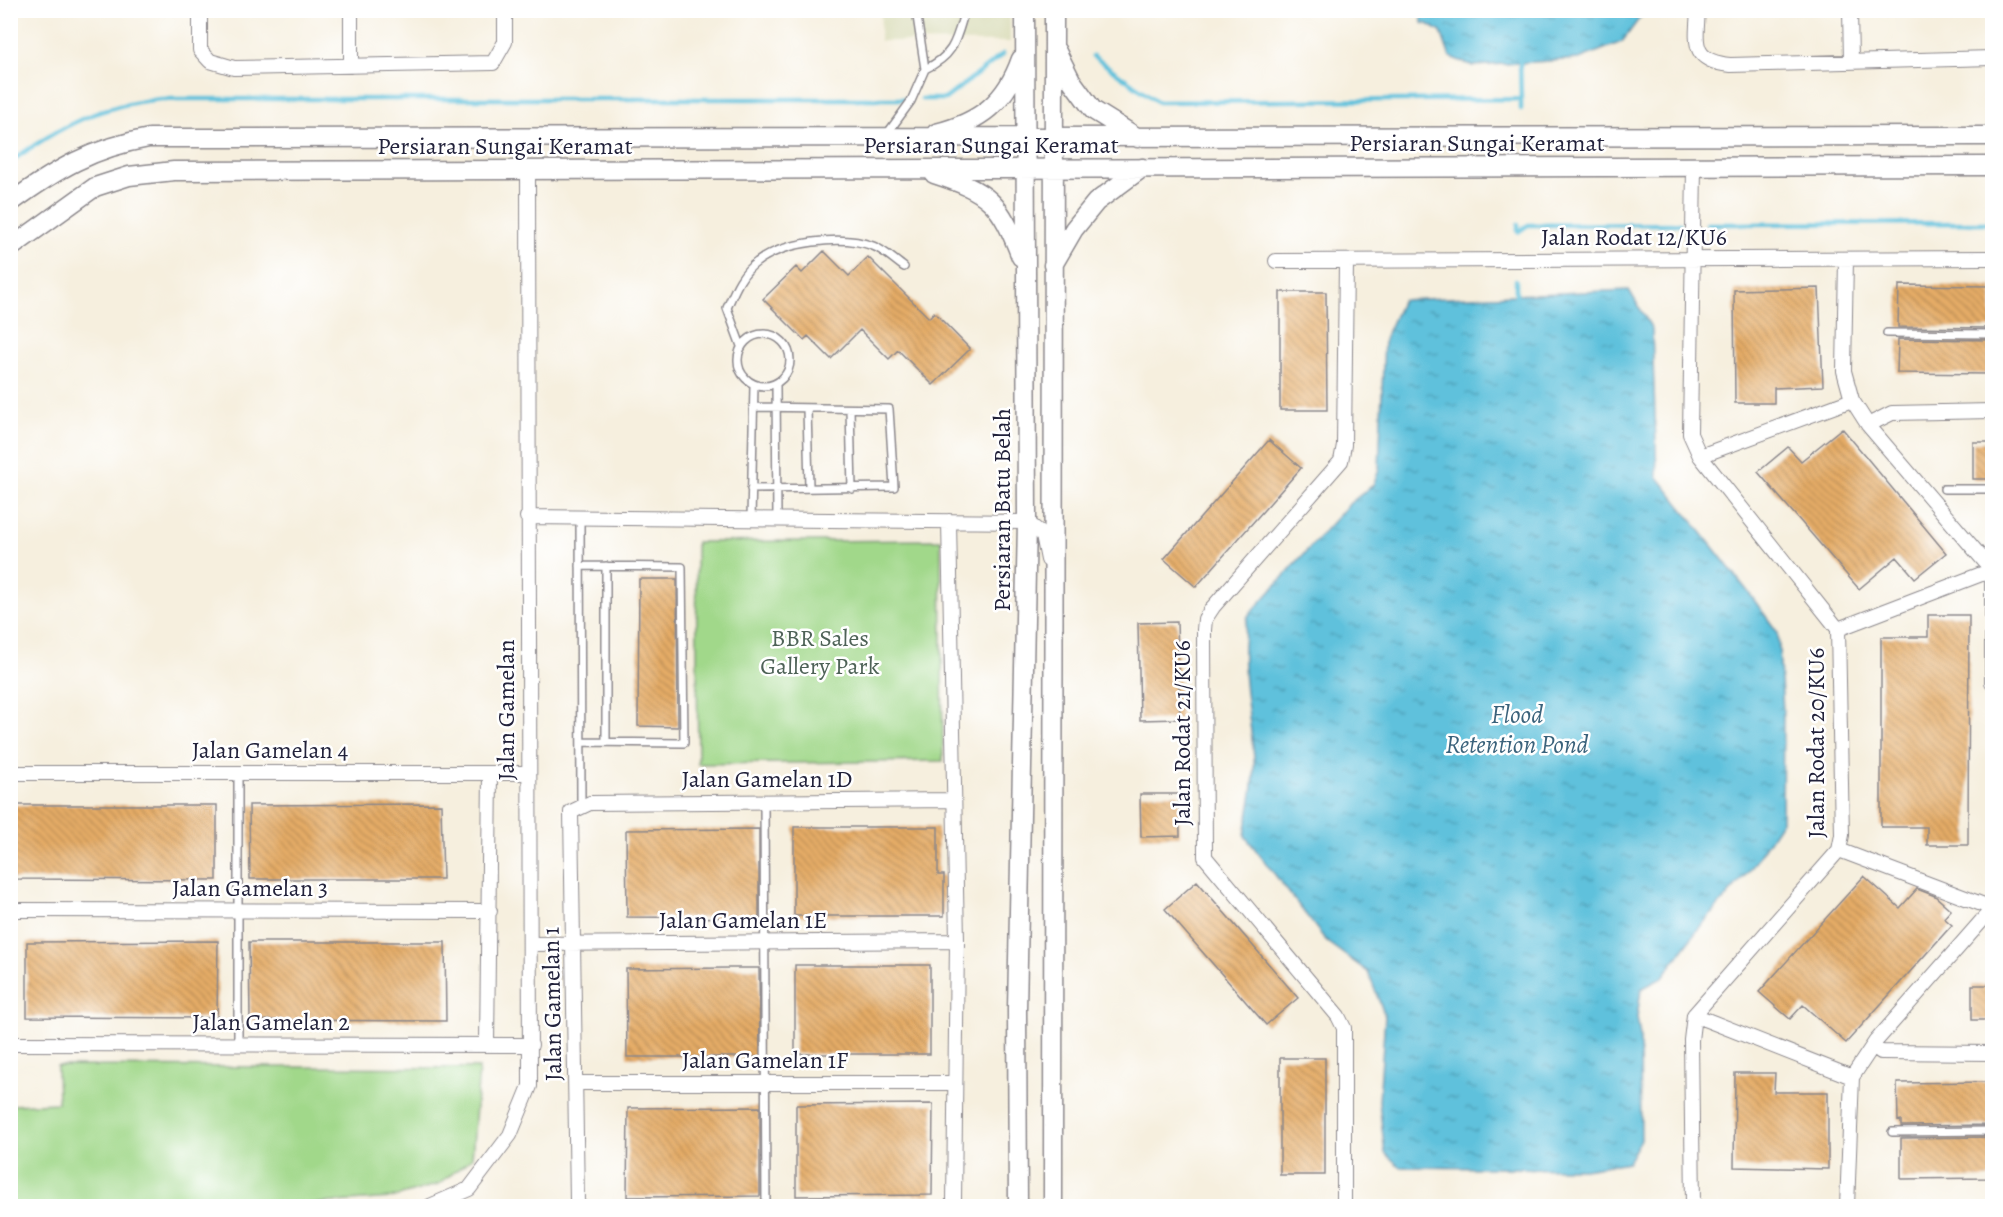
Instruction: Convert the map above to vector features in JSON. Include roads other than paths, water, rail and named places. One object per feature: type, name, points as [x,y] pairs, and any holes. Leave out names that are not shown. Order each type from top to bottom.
[{"type":"street","points":[[200,10],[200,50],[210,61],[234,68],[493,63],[505,42],[505,10]]},
{"type":"street","points":[[351,10],[351,66]]},
{"type":"street","name":"Persiaran Batu Belah","points":[[1018,1206],[1017,1009],[1027,522],[1025,10]]},
{"type":"street","name":"Persiaran Batu Belah","points":[[1053,10],[1051,1008],[1053,1206]]},
{"type":"street","points":[[1698,10],[1696,42],[1701,54],[1711,62],[1730,64],[1992,58]]},
{"type":"street","points":[[1850,10],[1851,61]]},
{"type":"street","points":[[914,138],[955,128],[988,111],[1013,81],[1025,46]]},
{"type":"street","points":[[1053,46],[1071,80],[1093,110],[1138,138]]},
{"type":"street","name":"Persiaran Sungai Keramat","points":[[10,203],[82,156],[115,144],[149,138],[1992,136]]},
{"type":"street","name":"Persiaran Sungai Keramat","points":[[10,248],[95,187],[129,176],[174,171],[1992,166]]},
{"type":"street","name":"Jalan Rodat 20/KU6","points":[[1694,167],[1690,434],[1700,456],[1838,629],[1842,835],[1839,850],[1694,1015]]},
{"type":"street","points":[[1053,265],[1074,230],[1096,202],[1142,168]]},
{"type":"street","points":[[916,169],[968,185],[989,200],[1006,219],[1026,270]]},
{"type":"street","name":"Jalan Gamelan","points":[[430,1206],[469,1189],[510,1135],[530,1086],[528,170]]},
{"type":"street","name":"Jalan Rodat 12/KU6","points":[[1276,261],[1992,258]]},
{"type":"street","points":[[1846,259],[1844,371],[1852,400],[1868,425],[1992,570],[1992,682]]},
{"type":"street","name":"Jalan Rodat 21/KU6","points":[[1344,1206],[1344,1028],[1338,1016],[1205,857],[1204,630],[1205,619],[1213,607],[1341,461],[1344,445],[1346,261]]},
{"type":"street","points":[[1700,456],[1852,400]]},
{"type":"street","points":[[1868,425],[1892,413],[1992,411]]},
{"type":"street","points":[[527,517],[1027,522],[1043,535],[1052,579]]},
{"type":"street","points":[[949,521],[957,941],[954,1202],[950,1206]]},
{"type":"street","points":[[1838,629],[1992,570]]},
{"type":"street","name":"Jalan Gamelan 4","points":[[10,773],[529,773]]},
{"type":"street","points":[[487,1045],[490,773]]},
{"type":"street","name":"Jalan Gamelan 1D","points":[[581,807],[590,803],[954,800]]},
{"type":"street","name":"Jalan Gamelan 1","points":[[580,1206],[577,1202],[571,812],[581,807]]},
{"type":"street","points":[[1839,850],[1992,909],[1873,1046],[1852,1077],[1847,1206]]},
{"type":"street","name":"Jalan Gamelan 3","points":[[10,910],[490,911]]},
{"type":"street","name":"Jalan Gamelan 1E","points":[[530,944],[957,941]]},
{"type":"street","points":[[1693,1206],[1691,1040],[1694,1015],[1852,1077]]},
{"type":"street","name":"Jalan Gamelan 2","points":[[10,1044],[531,1045]]},
{"type":"street","points":[[1873,1046],[1881,1052],[1992,1053]]},
{"type":"street","name":"Jalan Gamelan 1F","points":[[576,1083],[955,1083]]},
{"type":"lane","points":[[884,138],[911,101],[925,69],[916,10]]},
{"type":"lane","points":[[925,69],[940,62],[954,48],[965,10]]},
{"type":"lane","points":[[741,346],[755,335],[772,335],[786,346],[790,362],[783,378],[769,386],[754,385],[746,380],[738,364],[741,346],[727,309],[739,281],[757,262],[797,243],[853,241],[874,246],[904,267]]},
{"type":"lane","points":[[1887,333],[1992,334]]},
{"type":"lane","points":[[776,384],[777,519]]},
{"type":"lane","points":[[751,519],[754,385]]},
{"type":"lane","points":[[751,489],[894,488],[889,409],[753,407]]},
{"type":"lane","points":[[807,409],[809,488]]},
{"type":"lane","points":[[849,409],[852,489]]},
{"type":"lane","points":[[1944,489],[1992,489]]},
{"type":"lane","points":[[580,517],[581,807]]},
{"type":"lane","points":[[580,566],[682,567],[684,743],[581,742]]},
{"type":"lane","points":[[606,566],[606,742]]},
{"type":"lane","points":[[238,773],[238,1045]]},
{"type":"lane","points":[[764,801],[766,1206]]},
{"type":"lane","points":[[1892,1132],[1992,1131]]},
{"type":"water","points":[[1421,10],[1645,11],[1622,42],[1579,59],[1473,66],[1450,57],[1441,32],[1422,23]]},
{"type":"water","name":"Flood Retention Pond","points":[[1629,290],[1652,329],[1657,476],[1778,633],[1783,711],[1782,821],[1750,870],[1698,929],[1662,978],[1641,989],[1637,1017],[1640,1036],[1641,1139],[1628,1162],[1584,1169],[1400,1167],[1385,1153],[1379,1102],[1385,1016],[1368,972],[1327,942],[1245,836],[1254,768],[1244,669],[1248,616],[1349,504],[1373,485],[1379,470],[1384,340],[1402,300]]},
{"type":"waterway","points":[[922,99],[945,99],[1003,54]]},
{"type":"waterway","points":[[1093,56],[1158,102],[1521,99],[1520,62]]},
{"type":"waterway","points":[[10,162],[46,138],[81,119],[119,106],[161,99],[903,99]]},
{"type":"waterway","points":[[1521,99],[1521,109]]},
{"type":"waterway","points":[[1707,224],[1992,223]]},
{"type":"waterway","points":[[1518,225],[1518,232],[1528,225],[1680,224]]},
{"type":"waterway","points":[[1516,280],[1516,295]]},
{"type":"park label","name":"BBR Sales Gallery Park","points":[[820,652]]}]
